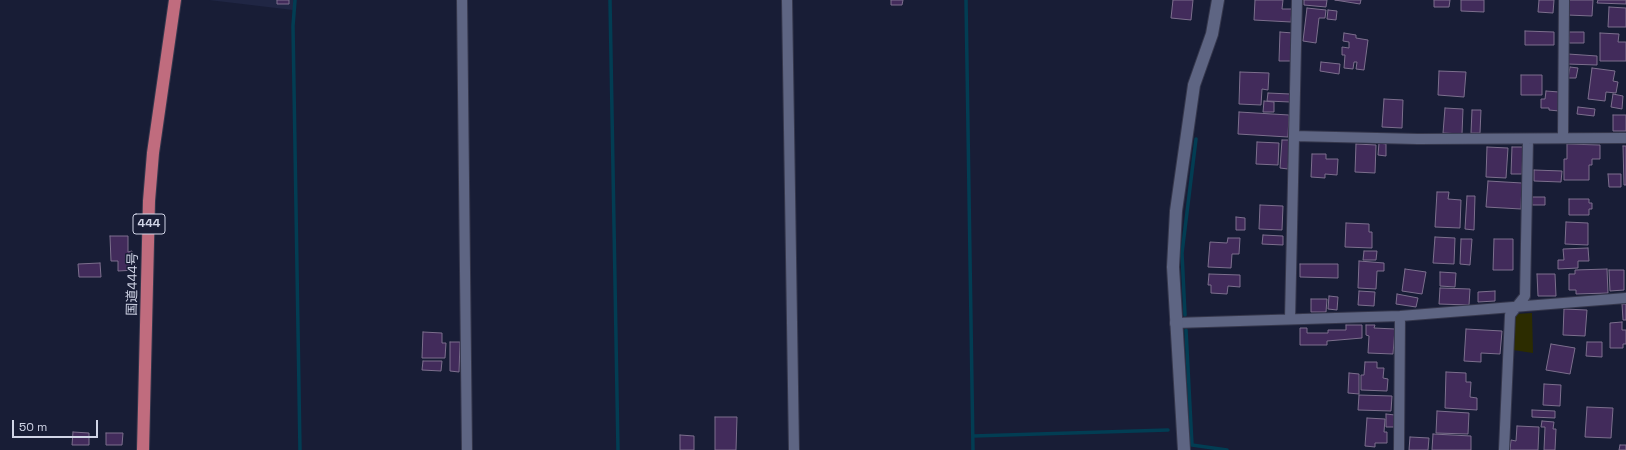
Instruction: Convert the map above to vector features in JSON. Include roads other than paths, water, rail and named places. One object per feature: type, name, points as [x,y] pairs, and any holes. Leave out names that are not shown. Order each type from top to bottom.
[{"type":"highway","name":"国道444号","points":[[143,450],[149,201],[153,153],[175,0]]},
{"type":"street","points":[[462,0],[467,450]]},
{"type":"street","points":[[787,0],[794,450]]},
{"type":"street","points":[[1184,450],[1175,323],[1173,267],[1176,211],[1194,85],[1212,34],[1218,0]]},
{"type":"street","points":[[1290,319],[1297,0]]},
{"type":"street","points":[[1563,138],[1564,0]]},
{"type":"street","points":[[1294,136],[1361,138],[1626,138]]},
{"type":"street","points":[[1504,450],[1510,315],[1525,296],[1528,139]]},
{"type":"street","points":[[1175,323],[1400,316],[1626,298]]},
{"type":"street","points":[[1399,450],[1400,316]]},
{"type":"waterway","points":[[295,0],[293,26],[300,450]]},
{"type":"waterway","points":[[610,0],[618,450]]},
{"type":"waterway","points":[[966,0],[973,450]]},
{"type":"waterway","points":[[1185,315],[1182,253],[1196,139]]},
{"type":"waterway","points":[[1186,330],[1192,445],[1227,450]]},
{"type":"waterway","points":[[973,436],[1168,430]]}]
